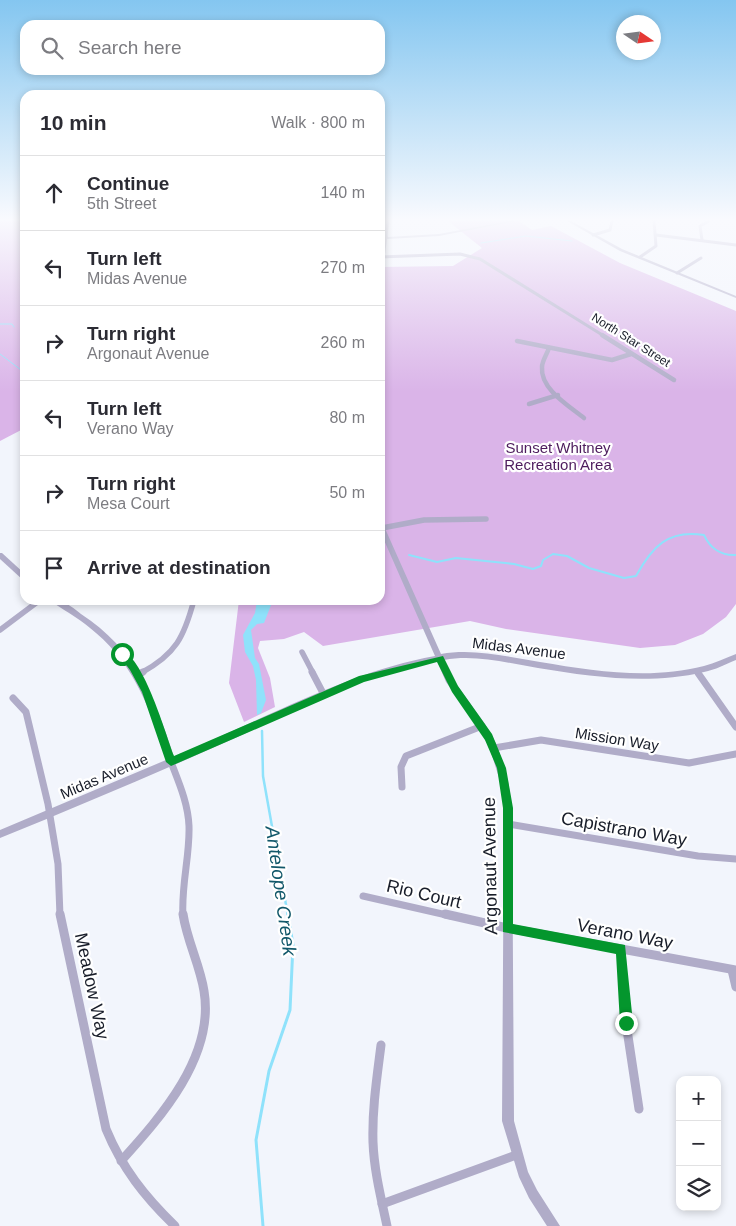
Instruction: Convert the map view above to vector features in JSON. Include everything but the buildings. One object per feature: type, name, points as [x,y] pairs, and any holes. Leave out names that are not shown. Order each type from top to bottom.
[{"type":"street","name":"North Star Street","points":[[512,278],[674,380]]},
{"type":"street","points":[[690,278],[736,297]]},
{"type":"street","points":[[517,340],[612,360],[631,354]]},
{"type":"street","points":[[549,348],[543,362],[543,373],[548,384],[584,418]]},
{"type":"street","points":[[529,404],[558,395]]},
{"type":"street","points":[[385,525],[433,519],[486,519]]},
{"type":"street","name":"Argonaut Avenue","points":[[385,535],[455,689],[482,726],[494,748],[504,781],[508,824],[508,1121],[516,1155],[533,1194],[554,1226]]},
{"type":"street","points":[[0,555],[20,573]]},
{"type":"street","points":[[0,630],[33,605]]},
{"type":"street","points":[[61,605],[103,634],[122,654],[137,675],[146,691],[188,817],[183,914],[186,931],[205,992],[207,1011],[204,1032],[185,1074],[154,1123],[121,1161]]},
{"type":"street","points":[[137,675],[167,657],[180,642],[192,605]]},
{"type":"street","points":[[302,652],[324,695]]},
{"type":"street","name":"Midas Avenue","points":[[0,834],[324,695],[387,671],[440,658],[476,655],[636,677],[669,677],[698,673],[736,657]]},
{"type":"street","points":[[698,673],[736,727]]},
{"type":"street","name":"Meadow Way","points":[[13,698],[26,712],[50,813],[58,864],[59,904],[62,923],[106,1129],[121,1161],[145,1197],[175,1226]]},
{"type":"street","points":[[402,787],[401,771],[406,755],[414,750],[443,742],[482,726]]},
{"type":"street","name":"Mission Way","points":[[494,748],[541,740],[689,763],[736,754]]},
{"type":"street","name":"Capistrano Way","points":[[508,824],[682,854],[736,859]]},
{"type":"street","name":"Rio Court","points":[[363,896],[508,928]]},
{"type":"street","name":"Verano Way","points":[[508,928],[734,970]]},
{"type":"street","points":[[621,949],[626,1023],[639,1109]]},
{"type":"street","points":[[734,970],[736,987]]},
{"type":"street","points":[[380,1045],[373,1142],[387,1226]]},
{"type":"street","points":[[382,1204],[516,1155]]},
{"type":"green space","points":[[0,278],[20,278],[20,431],[0,441]]},
{"type":"green space","name":"Sunset Whitney Recreation Area","points":[[385,278],[657,278],[736,311],[736,604],[726,617],[703,634],[675,645],[640,648],[506,629],[470,621],[323,646],[304,632],[284,639],[260,641],[258,648],[270,678],[275,707],[244,722],[229,683],[238,605],[385,605]]},
{"type":"water","points":[[256,605],[271,605],[264,623],[257,624],[251,630],[255,658],[259,664],[266,700],[261,713],[257,715],[256,680],[253,666],[245,652],[243,635],[255,613]]},
{"type":"waterway","points":[[0,324],[12,324],[14,327]]},
{"type":"waterway","points":[[0,354],[20,369]]},
{"type":"waterway","points":[[409,555],[437,562],[456,558],[514,564],[533,569],[541,566],[543,560],[553,554],[567,556],[589,568],[624,578],[636,576],[648,557],[662,542],[680,535],[704,535],[709,544],[721,553],[736,555]]},
{"type":"waterway","name":"Antelope Creek","points":[[262,731],[263,776],[288,916]]},
{"type":"waterway","name":"Antelope Creek","points":[[263,1226],[256,1140],[269,1071],[290,1010],[293,945],[288,914]]},
{"type":"route","points":[[122,654],[133,668],[146,691],[171,762],[362,679],[440,658],[449,680],[488,737],[501,768],[508,808],[508,928],[621,949],[626,1023]]}]
